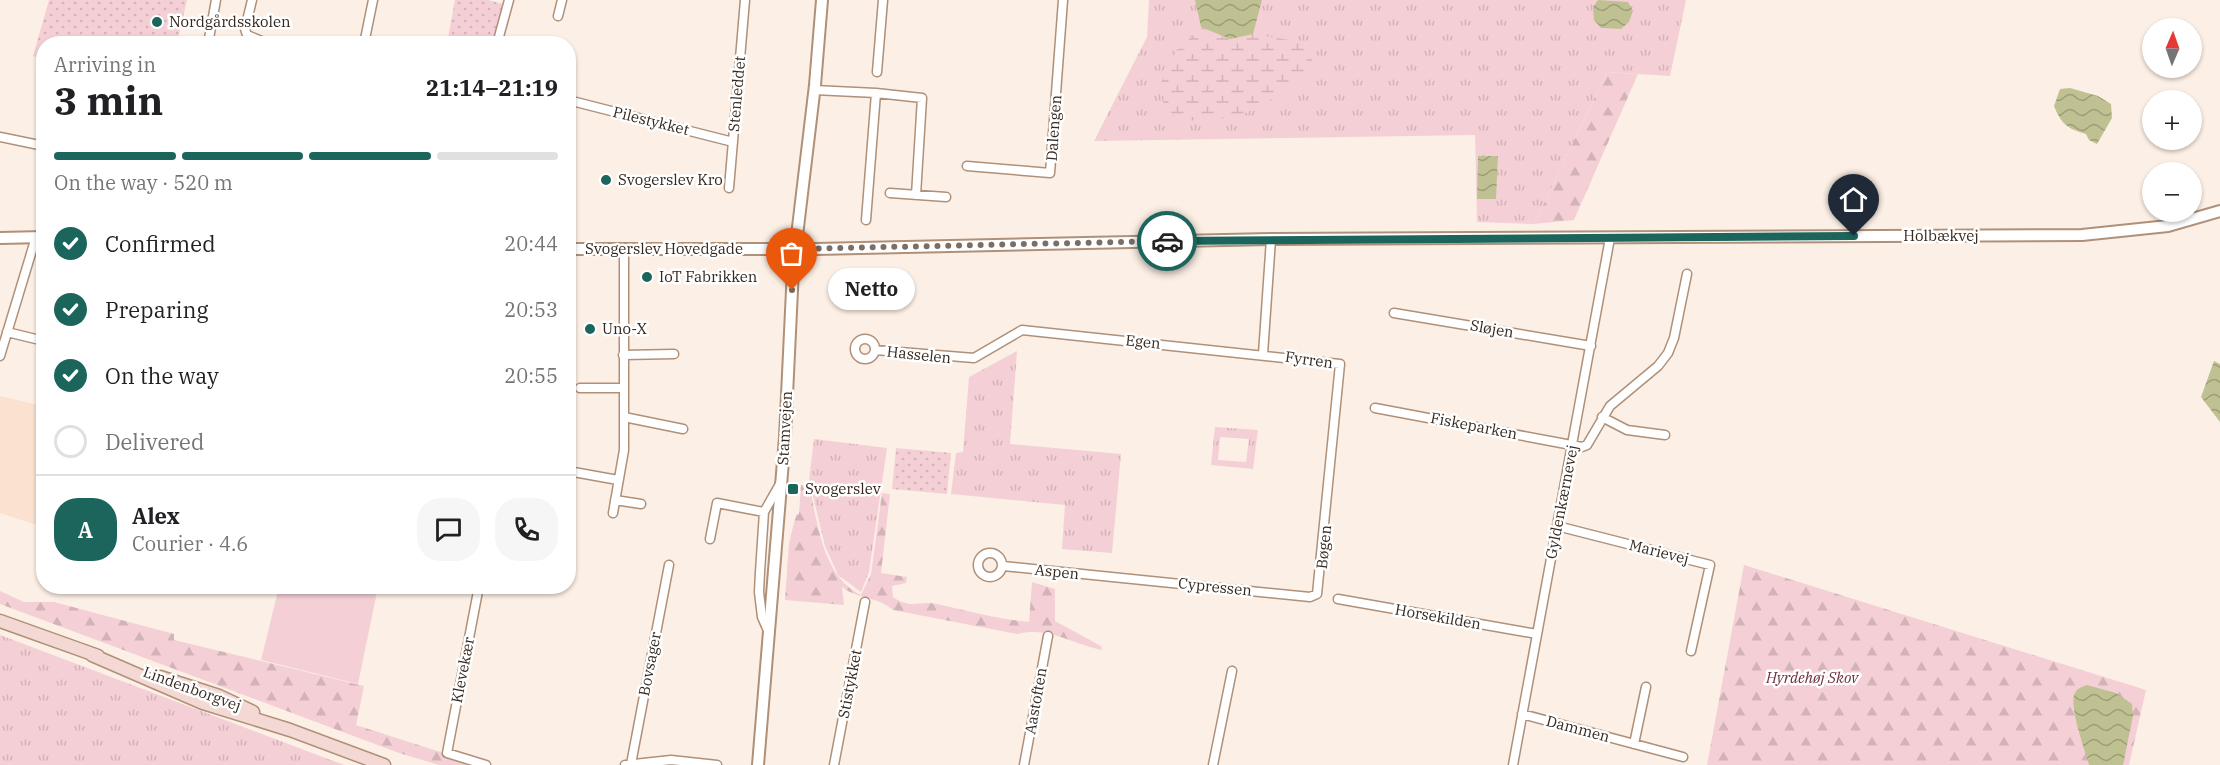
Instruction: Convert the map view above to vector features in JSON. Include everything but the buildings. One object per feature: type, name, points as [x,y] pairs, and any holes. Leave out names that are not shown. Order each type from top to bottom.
[{"type":"main road","name":"Lindenborgvej","points":[[0,621],[92,655],[219,696],[290,730],[384,765]]},
{"type":"street","points":[[209,36],[216,0]]},
{"type":"street","points":[[249,36],[246,35],[245,29],[252,0]]},
{"type":"street","points":[[366,36],[373,0]]},
{"type":"street","points":[[499,36],[509,0]]},
{"type":"street","points":[[558,16],[562,0]]},
{"type":"street","name":"Stenleddet","points":[[729,188],[745,0]]},
{"type":"street","name":"Stamvejen","points":[[758,765],[782,481],[795,249],[822,0]]},
{"type":"street","points":[[877,72],[883,0]]},
{"type":"street","name":"Dalengen","points":[[967,166],[1050,173],[1063,0]]},
{"type":"street","points":[[814,90],[922,98],[916,195]]},
{"type":"street","points":[[866,220],[876,93]]},
{"type":"street","name":"Pilestykket","points":[[576,102],[733,142]]},
{"type":"street","points":[[0,137],[36,144]]},
{"type":"street","points":[[890,193],[946,197]]},
{"type":"street","name":"Holbækvej","points":[[795,249],[1271,239],[2082,235],[2168,226],[2220,211]]},
{"type":"street","points":[[0,238],[36,237]]},
{"type":"street","name":"Gyldenkærnevej","points":[[1513,765],[1610,238]]},
{"type":"street","name":"Fyrren","points":[[1271,239],[1263,354],[1340,364],[1336,420]]},
{"type":"street","points":[[0,356],[36,249]]},
{"type":"street","name":"Svogerslev Hovedgade","points":[[576,249],[795,249]]},
{"type":"street","points":[[613,513],[624,450],[624,250]]},
{"type":"street","points":[[1572,445],[1587,445],[1610,406],[1658,366],[1668,353],[1687,274]]},
{"type":"street","name":"Sløjen","points":[[1394,313],[1591,346]]},
{"type":"street","name":"Egen","points":[[962,359],[974,358],[1023,330],[1263,354]]},
{"type":"street","points":[[7,332],[36,339]]},
{"type":"street","name":"Hasselen","points":[[875,350],[962,359]]},
{"type":"street","points":[[623,355],[674,354]]},
{"type":"street","points":[[580,387],[624,388]]},
{"type":"street","name":"Fiskeparken","points":[[1375,408],[1572,445]]},
{"type":"street","points":[[624,417],[683,429]]},
{"type":"street","points":[[1602,417],[1627,430],[1641,434],[1665,435]]},
{"type":"street","name":"Bøgen","points":[[1317,594],[1336,420]]},
{"type":"street","points":[[576,472],[618,480]]},
{"type":"street","points":[[769,633],[762,617],[759,592],[764,512],[782,481]]},
{"type":"street","points":[[615,500],[641,504]]},
{"type":"street","points":[[710,539],[717,503],[764,512]]},
{"type":"street","name":"Marievej","points":[[1557,525],[1710,565],[1691,651]]},
{"type":"street","name":"Bovsager","points":[[628,764],[669,565]]},
{"type":"street","name":"Aspen","points":[[1003,566],[1112,577]]},
{"type":"street","name":"Cypressen","points":[[1112,577],[1310,597],[1317,594]]},
{"type":"street","name":"Klevekær","points":[[477,594],[447,753],[486,765]]},
{"type":"street","name":"Horsekilden","points":[[1338,599],[1537,634]]},
{"type":"street","name":"Stistykket","points":[[834,765],[865,602]]},
{"type":"street","name":"Aastoften","points":[[1024,765],[1048,636]]},
{"type":"street","points":[[1213,765],[1232,671]]},
{"type":"street","points":[[1634,744],[1646,687]]},
{"type":"street","name":"Dammen","points":[[1522,714],[1683,757]]},
{"type":"street","points":[[628,764],[671,760],[717,765]]},
{"type":"shaded area","points":[[0,396],[36,404],[36,525],[0,513]]},
{"type":"green space","points":[[49,0],[187,0],[179,36],[39,36]]},
{"type":"green space","points":[[455,0],[488,0],[503,4],[494,36],[448,36]]},
{"type":"green space","points":[[1149,0],[1686,0],[1670,76],[1607,72],[1534,224],[1477,222],[1475,135],[1094,141],[1147,37]]},
{"type":"green space","points":[[1201,27],[1230,39],[1253,34],[1301,42],[1316,66],[1298,85],[1238,117],[1187,121],[1166,112],[1159,87],[1175,53]]},
{"type":"green space","points":[[1607,72],[1638,74],[1574,220],[1534,224]]},
{"type":"green space","points":[[1017,351],[1010,444],[1121,454],[1112,553],[1062,549],[1065,505],[951,494],[956,453],[963,452],[969,377]]},
{"type":"green space","points":[[1215,427],[1258,430],[1253,469],[1211,465]],"holes":[[[1220,437],[1249,439],[1246,462],[1218,460]]]},
{"type":"green space","points":[[814,439],[887,448],[869,572],[861,592],[838,575],[825,546],[809,480]]},
{"type":"green space","points":[[896,448],[951,453],[947,494],[892,489]]},
{"type":"green space","points":[[801,485],[809,485],[819,531],[830,562],[848,586],[861,595],[871,574],[882,493],[890,494],[881,573],[907,577],[906,583],[892,586],[893,597],[910,604],[937,604],[994,617],[1029,622],[1032,582],[1055,589],[1055,621],[1101,646],[1102,650],[1040,632],[1017,634],[893,610],[881,602],[855,594],[842,587],[844,605],[785,600],[789,543],[796,515],[799,514]]},
{"type":"green space","name":"Hyrdehøj Skov","points":[[1744,565],[2146,690],[2129,765],[1707,765]]},
{"type":"green space","points":[[0,591],[24,602],[54,602],[174,634],[174,640],[364,686],[356,725],[481,765],[439,765],[399,753],[0,604]]},
{"type":"green space","points":[[277,594],[377,594],[358,684],[261,660]]},
{"type":"green space","points":[[0,635],[344,765],[0,765]]},
{"type":"water","points":[[1195,0],[1262,0],[1253,34],[1230,39],[1201,27]]},
{"type":"water","points":[[1598,0],[1628,2],[1633,11],[1629,22],[1621,29],[1601,28],[1594,20],[1593,7]]},
{"type":"water","points":[[2070,88],[2098,96],[2111,104],[2112,118],[2097,144],[2089,140],[2086,134],[2066,125],[2054,106],[2060,89]]},
{"type":"water","points":[[1478,156],[1498,156],[1496,199],[1477,199]]},
{"type":"water","points":[[2214,361],[2220,364],[2220,422],[2201,397]]},
{"type":"water","points":[[2087,685],[2116,693],[2132,704],[2133,716],[2123,765],[2089,765],[2075,717],[2073,699],[2077,690]]},
{"type":"way so far","points":[[792,290],[795,249],[1167,241]]},
{"type":"place","name":"Nordgårdsskolen","points":[[157,22]]},
{"type":"place","name":"Svogerslev Kro","points":[[606,180]]},
{"type":"place","name":"IoT Fabrikken","points":[[647,277]]},
{"type":"place","name":"Netto","points":[[792,290]]},
{"type":"place","name":"Uno-X","points":[[590,329]]},
{"type":"place","name":"Svogerslev","points":[[793,489]]},
{"type":"route","points":[[1167,241],[1854,236]]}]
